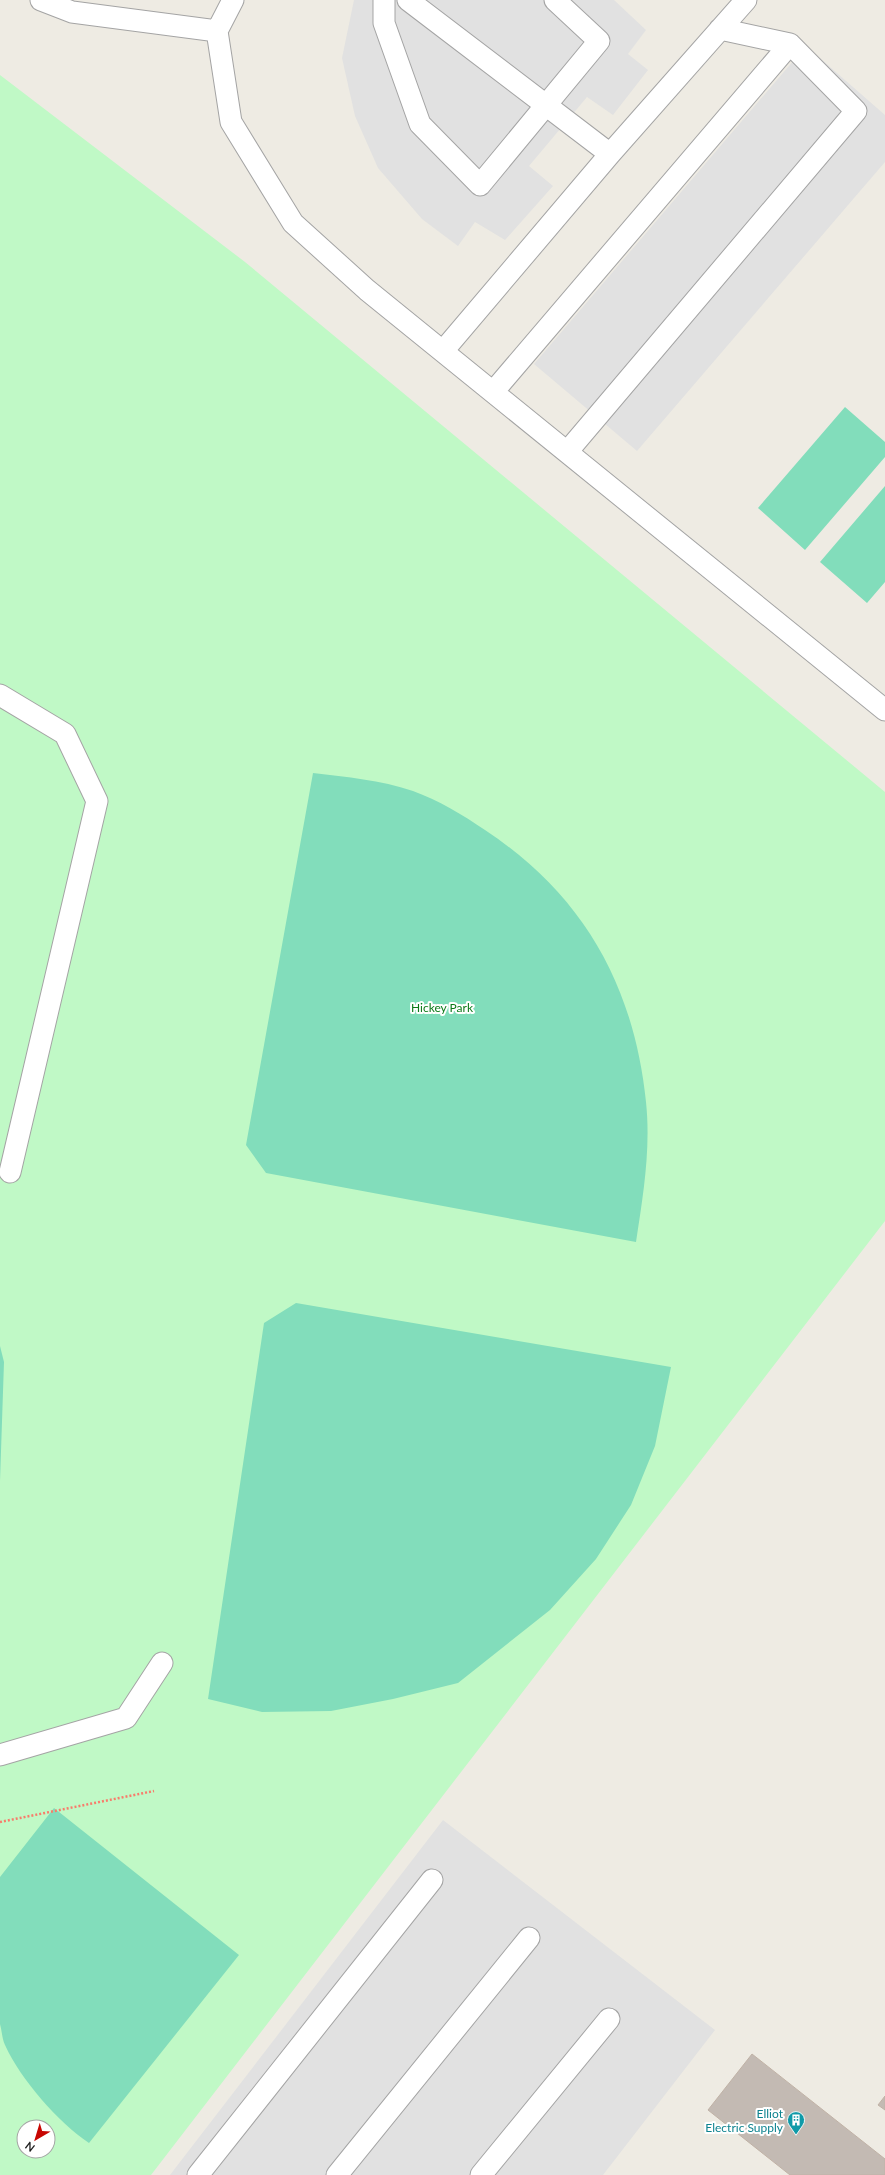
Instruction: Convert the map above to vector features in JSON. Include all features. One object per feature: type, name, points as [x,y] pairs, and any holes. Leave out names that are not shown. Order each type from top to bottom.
[{"type":"lane","points":[[41,0],[72,12],[217,31]]},
{"type":"lane","points":[[233,0],[217,31],[231,122],[294,223],[367,290],[885,710]]},
{"type":"lane","points":[[384,0],[384,23],[420,124],[480,185],[599,41],[555,0]]},
{"type":"lane","points":[[408,0],[610,154]]},
{"type":"lane","points":[[443,352],[610,154],[746,0]]},
{"type":"lane","points":[[567,452],[856,111],[790,44],[720,29]]},
{"type":"lane","points":[[493,392],[790,44]]},
{"type":"lane","points":[[0,695],[65,734],[97,801],[10,1172]]},
{"type":"lane","points":[[0,1755],[126,1718],[162,1663]]},
{"type":"lane","points":[[198,2175],[432,1880]]},
{"type":"lane","points":[[337,2175],[529,1938]]},
{"type":"lane","points":[[481,2175],[610,2019]]},
{"type":"path","points":[[0,1822],[154,1791]]},
{"type":"green space","name":"Hickey Park","points":[[0,75],[245,262],[885,792],[885,1221],[151,2175],[0,2175]]},
{"type":"green space","points":[[845,407],[885,442],[885,457],[805,550],[758,508]]},
{"type":"green space","points":[[885,486],[885,582],[867,603],[820,562]]},
{"type":"green space","points":[[313,773],[363,779],[401,787],[441,803],[477,824],[520,856],[550,883],[576,914],[598,946],[616,982],[630,1019],[640,1059],[646,1102],[648,1137],[646,1172],[636,1242],[266,1173],[246,1145]]},
{"type":"green space","points":[[296,1303],[671,1367],[655,1446],[631,1505],[596,1559],[550,1610],[458,1683],[393,1699],[331,1711],[262,1712],[208,1699],[264,1323]]},
{"type":"green space","points":[[0,1346],[4,1362],[0,1481]]},
{"type":"green space","points":[[54,1808],[239,1955],[89,2143],[65,2124],[30,2086],[5,2045],[0,2024],[0,1877]]},
{"type":"shaded area","points":[[354,0],[614,0],[646,30],[628,54],[648,70],[613,115],[587,97],[529,166],[553,186],[505,240],[475,222],[458,246],[422,219],[378,168],[355,116],[342,58]]},
{"type":"shaded area","points":[[806,46],[885,115],[885,162],[637,451],[534,364]]},
{"type":"shaded area","points":[[443,1820],[715,2030],[603,2175],[170,2175]]},
{"type":"building","name":"Elliot Electric Supply","points":[[752,2054],[885,2159],[885,2175],[790,2175],[708,2110]]},
{"type":"building","points":[[885,2096],[885,2110],[878,2105]]},
{"type":"place","name":"Elliot Electric Supply","points":[[796,2135]]}]
